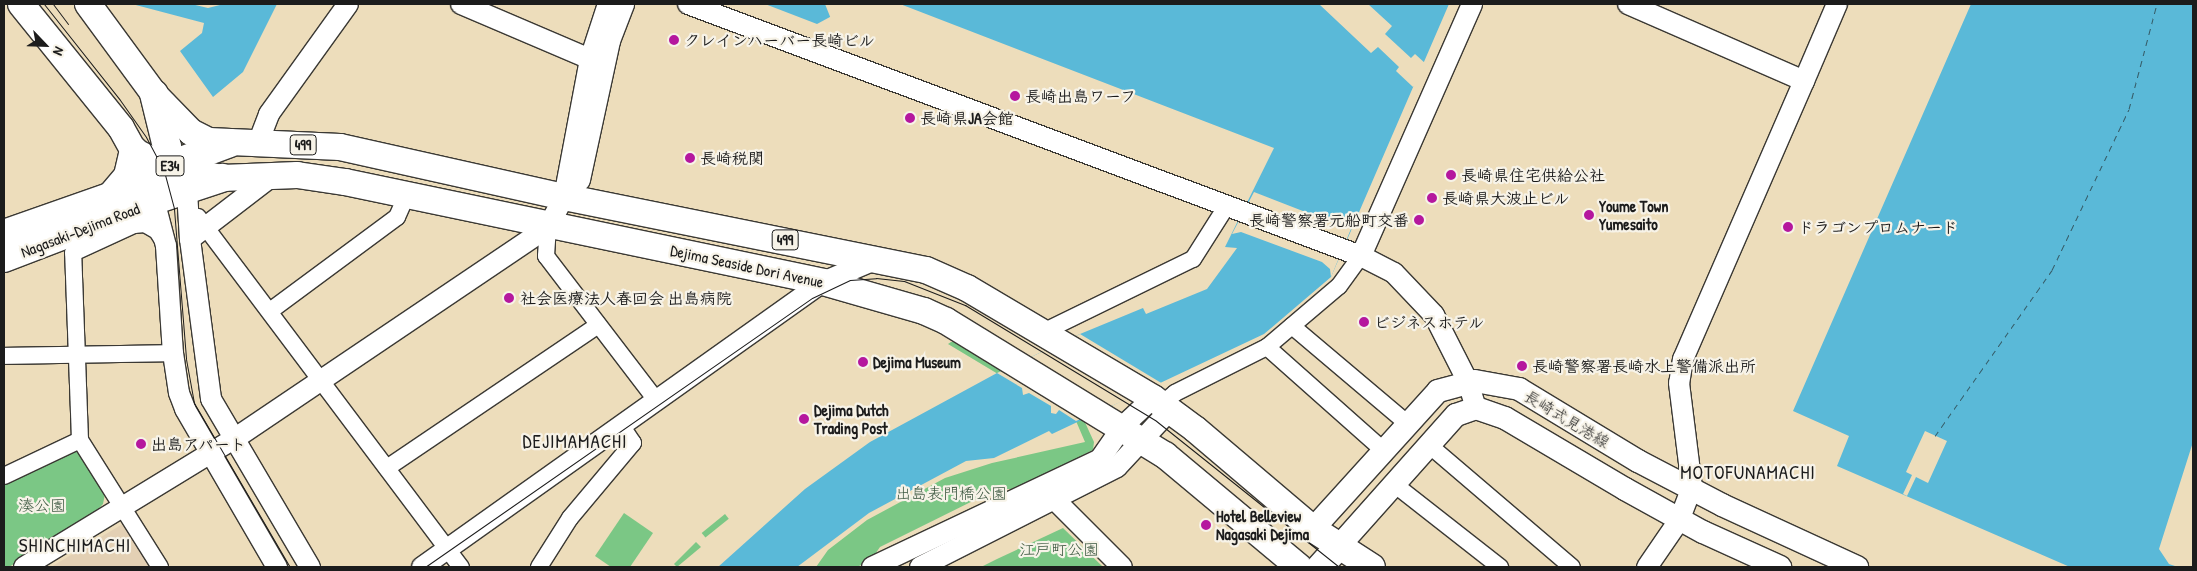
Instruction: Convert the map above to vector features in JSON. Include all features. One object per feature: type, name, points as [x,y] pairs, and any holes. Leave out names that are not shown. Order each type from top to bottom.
[{"type":"highway","points":[[21,4],[121,128],[134,151],[177,188]]},
{"type":"highway","name":"499","points":[[88,4],[154,94],[191,132],[209,141],[230,143]]},
{"type":"highway","points":[[154,94],[177,188]]},
{"type":"highway","name":"Dejima Seaside Dori Avenue","points":[[230,143],[340,147],[564,198],[926,270],[967,288],[1157,401],[1313,528],[1372,567]]},
{"type":"highway","name":"Nagasaki-Dejima Road","points":[[177,188],[230,143]]},
{"type":"highway","points":[[116,205],[128,176],[134,151]]},
{"type":"highway","name":"Dejima Seaside Dori Avenue","points":[[222,178],[297,175],[345,182],[548,227],[823,282],[924,311],[946,321],[1165,455],[1292,565]]},
{"type":"highway","name":"Nagasaki-Dejima Road","points":[[4,234],[177,188],[222,178]]},
{"type":"highway","name":"Nagasaki-Dejima Road","points":[[4,258],[116,205]]},
{"type":"highway","points":[[1292,565],[1313,528]]},
{"type":"highway","points":[[1320,567],[1340,545]]},
{"type":"main road","name":"長崎式見港線","points":[[1313,528],[1438,392],[1468,382],[1495,382],[1519,390],[1638,460],[1692,488],[1857,567]]},
{"type":"main road","name":"長崎式見港線","points":[[1476,408],[1506,418],[1586,468],[1680,519],[1780,567]]},
{"type":"main road","points":[[1340,545],[1456,415],[1476,408]]},
{"type":"street","points":[[258,143],[269,114],[348,4]]},
{"type":"street","points":[[461,4],[590,59]]},
{"type":"street","points":[[564,198],[590,59],[608,4]]},
{"type":"street","points":[[624,4],[606,58],[580,180],[564,198],[548,227],[546,256],[656,400]]},
{"type":"street","points":[[688,4],[1352,253],[1394,273],[1420,297],[1434,315],[1468,382],[1476,408]]},
{"type":"street","points":[[872,567],[1100,459],[1131,433],[1157,401],[1267,347],[1339,286],[1352,253],[1472,4]]},
{"type":"street","points":[[1628,4],[1804,81]]},
{"type":"street","points":[[1647,567],[1680,519],[1692,488],[1680,372],[1837,4]]},
{"type":"street","points":[[177,188],[272,176]]},
{"type":"street","points":[[177,188],[190,239],[207,383],[211,399],[310,567]]},
{"type":"street","points":[[177,188],[166,246],[173,353],[185,410],[277,567]]},
{"type":"street","points":[[177,188],[320,382],[461,567]]},
{"type":"street","points":[[270,312],[397,217],[407,195]]},
{"type":"street","points":[[1042,333],[1193,259],[1232,209]]},
{"type":"street","points":[[160,567],[80,440],[73,253],[134,225],[145,224],[158,231],[166,246]]},
{"type":"street","points":[[24,567],[234,439],[548,227]]},
{"type":"street","points":[[422,567],[446,547],[823,282],[877,259]]},
{"type":"street","points":[[387,468],[598,325]]},
{"type":"street","points":[[1292,326],[1408,424]]},
{"type":"street","points":[[1267,347],[1384,451]]},
{"type":"street","points":[[4,356],[76,353],[173,353]]},
{"type":"street","points":[[539,567],[570,518],[632,443],[621,425]]},
{"type":"street","points":[[920,567],[1056,501],[1117,467],[1131,433]]},
{"type":"street","points":[[4,476],[80,440]]},
{"type":"street","points":[[1429,445],[1572,567]]},
{"type":"street","points":[[1394,484],[1500,567]]},
{"type":"street","points":[[1056,501],[1122,567]]},
{"type":"shaded area","points":[[126,522],[152,567],[51,567]]},
{"type":"green space","name":"出島表門橋公園","points":[[959,342],[1083,418],[1094,442],[1093,450],[1017,489],[997,489],[880,547],[871,560],[857,567],[816,567],[828,550],[867,520],[945,478],[992,463],[1085,442],[1076,421],[948,344]]},
{"type":"green space","name":"湊公園","points":[[75,449],[105,494],[103,504],[91,517],[9,567],[4,567],[4,484]]},
{"type":"green space","points":[[624,513],[653,533],[630,567],[611,567],[595,556]]},
{"type":"green space","points":[[725,514],[729,519],[705,538],[702,533]]},
{"type":"green space","name":"江戸町公園","points":[[1063,528],[1103,567],[981,567],[997,559]]},
{"type":"green space","points":[[696,542],[701,547],[677,567],[674,564]]},
{"type":"water","points":[[132,4],[191,4],[208,8],[224,4],[277,4],[243,72],[213,97],[180,51],[202,33],[204,23]]},
{"type":"water","points":[[765,4],[854,4],[817,24]]},
{"type":"water","points":[[900,4],[1449,4],[1331,277],[1264,334],[1052,434],[1049,431],[994,458],[966,461],[869,513],[797,567],[718,567],[805,489],[870,442],[997,373],[1080,334],[1143,308],[1146,314],[1207,289],[1237,248],[1225,247],[1274,148]]},
{"type":"water","points":[[1971,4],[2193,4],[2193,442],[2159,549],[2169,564],[2178,567],[2070,567],[1837,466],[1849,436],[1793,411]]},
{"type":"pier","points":[[825,4],[857,4],[831,19]]},
{"type":"pier","points":[[1319,4],[1368,4],[1392,26],[1385,34],[1411,58],[1415,54],[1426,64],[1418,82],[1413,87],[1396,71],[1399,67],[1378,47],[1371,53]]},
{"type":"pier","points":[[1254,192],[1344,227],[1353,224],[1331,277],[1330,269],[1322,262],[1241,232],[1232,234]]},
{"type":"pier","points":[[1080,334],[1163,384],[1076,421],[1059,410],[1056,414],[1051,413],[1051,406],[1029,393],[1023,395],[1022,388],[997,373]]},
{"type":"pier","points":[[1925,431],[1947,441],[1928,483],[1916,477],[1907,496],[1903,494],[1912,475],[1906,472]]},
{"type":"ferry route","points":[[1935,436],[2052,270],[2129,109],[2157,4]]},
{"type":"tram line","points":[[44,4],[120,100],[146,137],[164,171],[174,209],[186,359],[194,403],[290,567]]},
{"type":"tram line","points":[[53,4],[68,24]]},
{"type":"tram line","points":[[425,567],[812,298],[850,280],[876,278],[904,281],[965,305],[1155,420],[1339,567]]},
{"type":"place","name":"クレインハーバー長崎ビル","points":[[674,40]]},
{"type":"place","name":"長崎出島ワーフ","points":[[1015,96]]},
{"type":"place","name":"長崎県JA会館","points":[[910,118]]},
{"type":"place","name":"長崎税関","points":[[690,158]]},
{"type":"place","name":"長崎県住宅供給公社","points":[[1451,175]]},
{"type":"place","name":"長崎県大波止ビル","points":[[1432,198]]},
{"type":"place","name":"Youme Town Yumesaito","points":[[1589,215]]},
{"type":"place","name":"長崎警察署元船町交番","points":[[1419,220]]},
{"type":"place","name":"ドラゴンプロムナード","points":[[1788,227]]},
{"type":"place","name":"社会医療法人春回会 出島病院","points":[[509,298]]},
{"type":"place","name":"ビジネスホテル","points":[[1364,322]]},
{"type":"place","name":"Dejima Museum","points":[[863,362]]},
{"type":"place","name":"長崎警察署長崎水上警備派出所","points":[[1522,366]]},
{"type":"place","name":"Dejima Dutch Trading Post","points":[[804,419]]},
{"type":"place","name":"出島アパート","points":[[141,444]]},
{"type":"place","name":"Hotel Belleview Nagasaki Dejima","points":[[1206,525]]},
{"type":"district","name":"DEJIMAMACHI","points":[[575,442]]},
{"type":"district","name":"MOTOFUNAMACHI","points":[[1748,473]]},
{"type":"district","name":"SHINCHIMACHI","points":[[75,546]]}]
